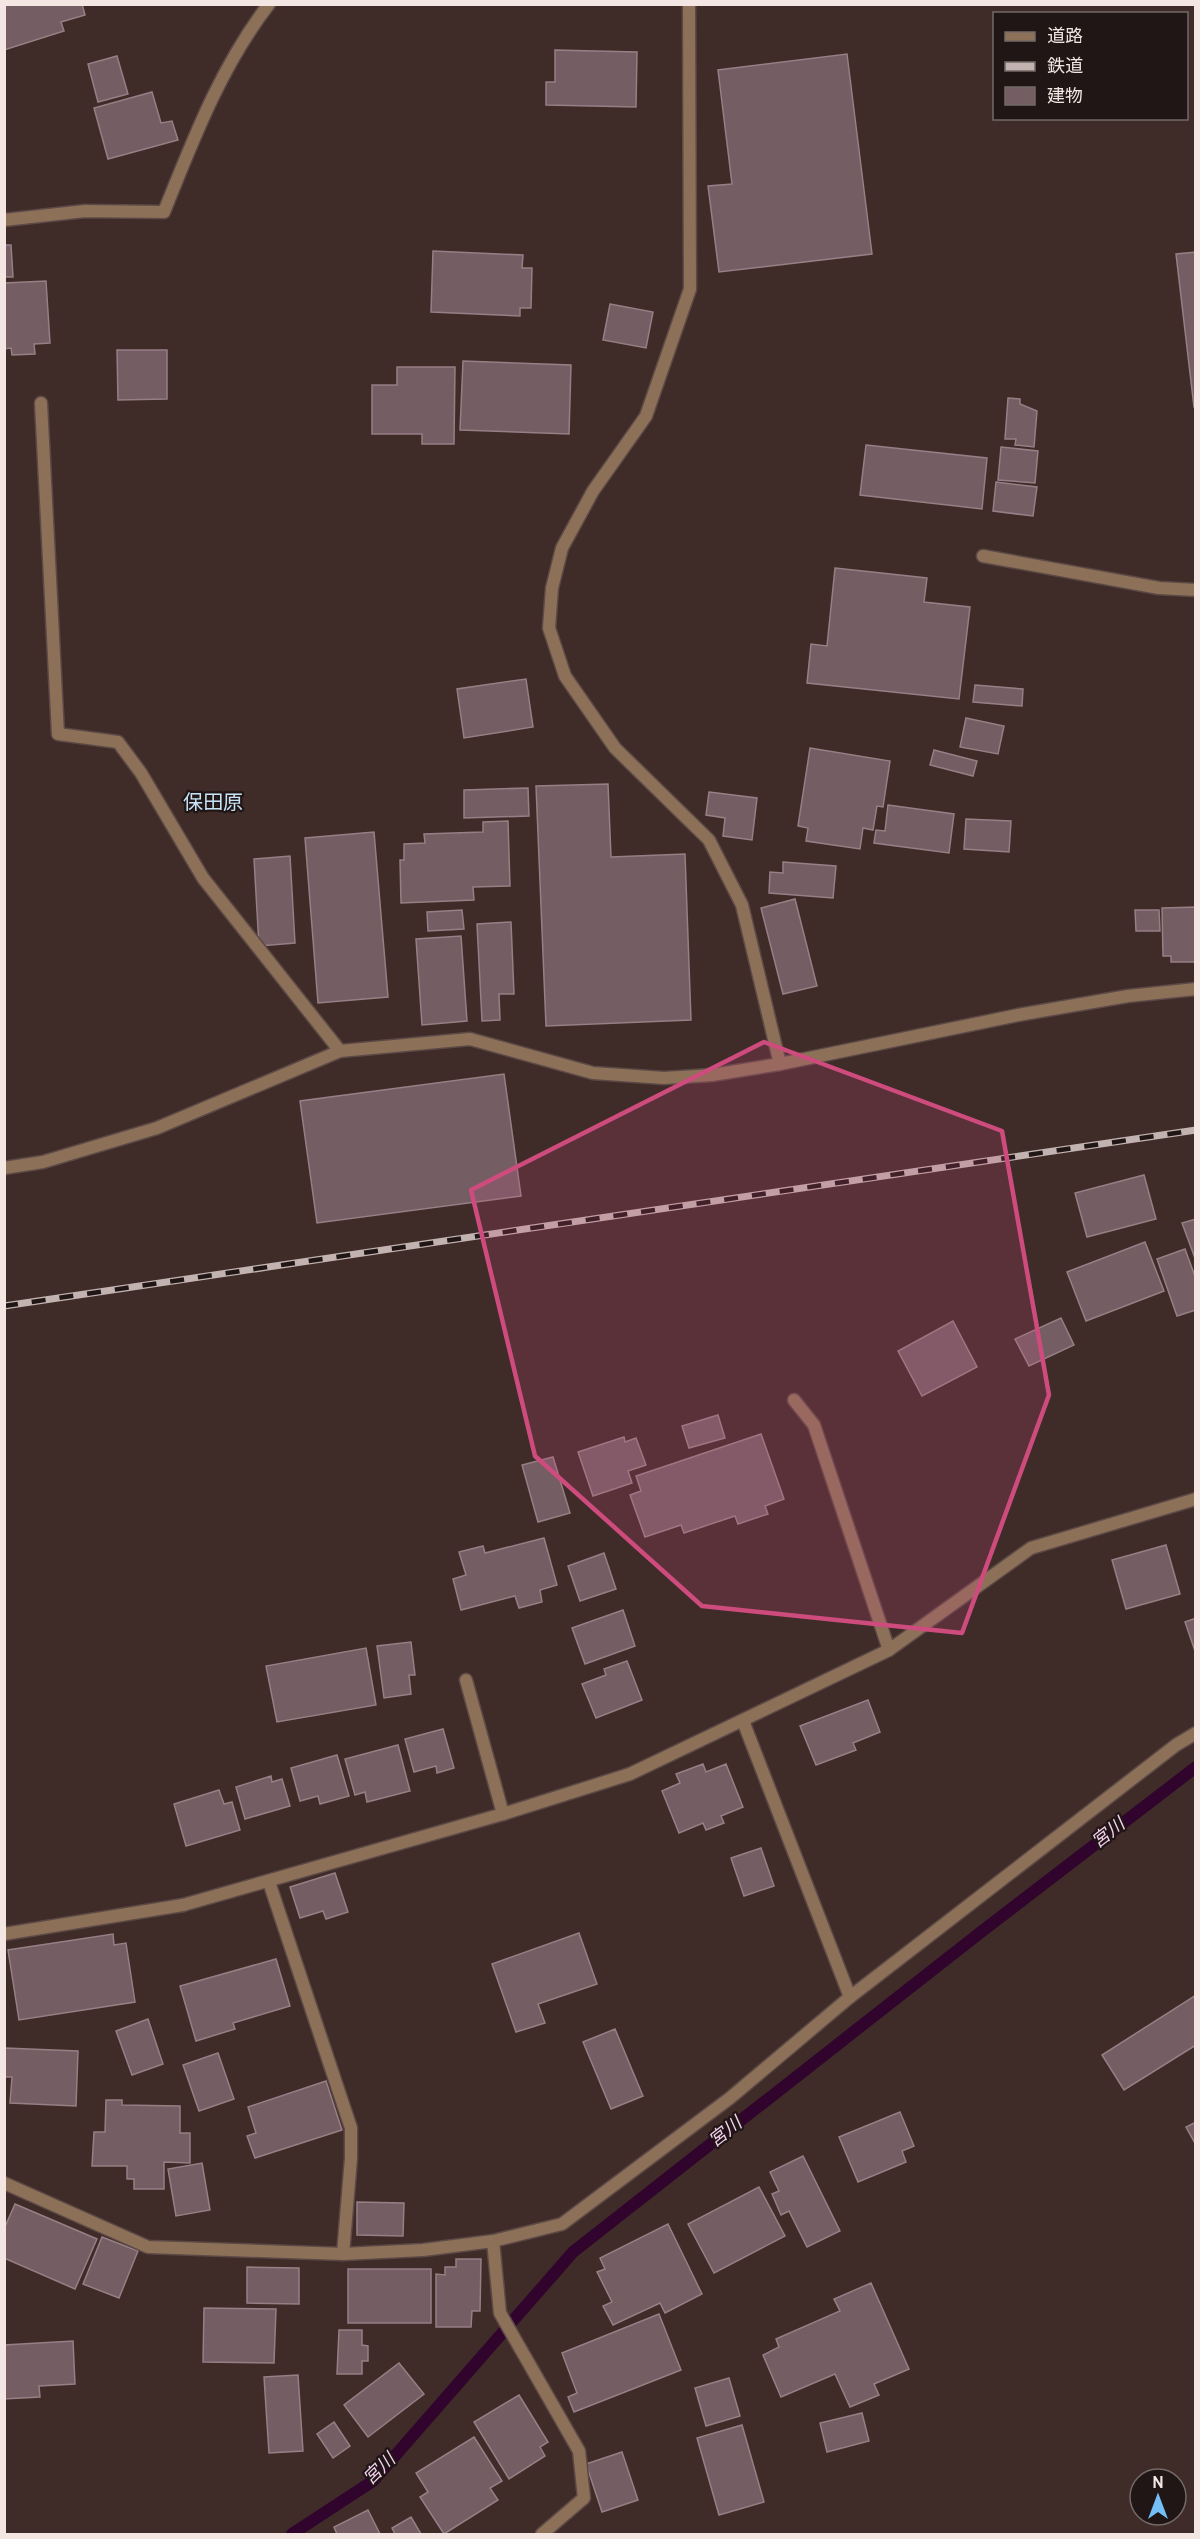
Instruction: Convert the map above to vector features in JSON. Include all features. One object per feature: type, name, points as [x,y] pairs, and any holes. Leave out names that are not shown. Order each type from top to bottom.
[{"type":"street","points":[[4,220],[85,211],[164,212],[205,110],[239,49],[269,4]]},
{"type":"street","points":[[689,4],[690,290],[646,416],[593,491],[562,548],[552,588],[549,628],[565,676],[615,748],[710,840],[742,905],[780,1064]]},
{"type":"street","points":[[41,403],[58,734],[118,741],[141,773],[203,878],[340,1051]]},
{"type":"street","points":[[983,556],[1159,588],[1196,590]]},
{"type":"street","points":[[4,1168],[44,1162],[157,1128],[340,1051],[470,1039],[593,1073],[664,1078],[712,1075],[780,1064],[1018,1015],[1128,996],[1196,989]]},
{"type":"street","points":[[794,1400],[814,1425],[889,1650]]},
{"type":"street","points":[[4,1934],[183,1905],[503,1814],[630,1774],[889,1650],[1031,1548],[1196,1499]]},
{"type":"street","points":[[466,1680],[503,1814]]},
{"type":"street","points":[[743,1721],[850,1997]]},
{"type":"street","points":[[4,2183],[148,2247],[343,2254],[423,2250],[493,2241],[562,2224],[730,2098],[850,1997],[1166,1752],[1196,1733]]},
{"type":"street","points":[[269,1882],[351,2128],[351,2158],[343,2254]]},
{"type":"street","points":[[493,2241],[500,2313],[579,2451],[584,2498],[542,2535]]},
{"type":"highlighted area","points":[[764,1042],[1002,1131],[1049,1395],[962,1633],[702,1606],[535,1456],[471,1190]]},
{"type":"building","points":[[4,4],[82,4],[85,15],[61,22],[64,31],[4,50]]},
{"type":"building","points":[[555,50],[637,52],[636,107],[546,105],[546,82],[555,82]]},
{"type":"building","points":[[847,54],[872,254],[719,272],[708,186],[732,184],[718,70]]},
{"type":"building","points":[[117,56],[128,94],[98,102],[88,64]]},
{"type":"building","points":[[152,92],[161,123],[172,121],[178,140],[108,159],[94,108]]},
{"type":"building","points":[[4,245],[11,245],[13,277],[4,277]]},
{"type":"building","points":[[433,251],[523,255],[522,268],[532,268],[531,308],[520,308],[520,316],[431,312]]},
{"type":"building","points":[[1196,252],[1196,407],[1194,407],[1176,254]]},
{"type":"building","points":[[46,281],[50,343],[34,344],[35,354],[12,355],[11,348],[4,349],[4,283]]},
{"type":"building","points":[[610,304],[653,312],[646,348],[603,340]]},
{"type":"building","points":[[117,350],[167,350],[167,399],[118,400]]},
{"type":"building","points":[[463,361],[571,365],[569,434],[460,430]]},
{"type":"building","points":[[397,367],[455,367],[454,444],[422,444],[422,434],[372,434],[372,385],[397,385]]},
{"type":"building","points":[[1008,398],[1020,399],[1020,404],[1037,411],[1034,447],[1015,445],[1016,439],[1005,439]]},
{"type":"building","points":[[866,445],[987,458],[982,509],[860,495]]},
{"type":"building","points":[[1001,447],[1038,451],[1035,483],[998,480]]},
{"type":"building","points":[[996,482],[1037,487],[1033,516],[993,511]]},
{"type":"building","points":[[835,568],[927,578],[924,602],[970,607],[959,699],[807,683],[811,644],[827,646]]},
{"type":"building","points":[[526,679],[533,727],[464,738],[457,689]]},
{"type":"building","points":[[975,685],[1023,689],[1022,706],[973,702]]},
{"type":"building","points":[[966,718],[1004,726],[998,754],[960,747]]},
{"type":"building","points":[[810,748],[890,761],[883,807],[877,806],[873,830],[863,828],[860,849],[806,841],[808,828],[798,826]]},
{"type":"building","points":[[934,750],[977,761],[973,776],[930,765]]},
{"type":"building","points":[[608,784],[611,857],[685,854],[691,1020],[546,1026],[536,786]]},
{"type":"building","points":[[528,788],[529,816],[464,818],[464,790]]},
{"type":"building","points":[[709,792],[757,798],[752,840],[723,836],[725,818],[706,815]]},
{"type":"building","points":[[888,805],[954,814],[949,853],[874,843],[876,830],[885,831]]},
{"type":"building","points":[[966,819],[1011,821],[1009,852],[964,849]]},
{"type":"building","points":[[508,821],[510,886],[473,887],[474,900],[401,903],[400,860],[404,860],[404,844],[425,843],[424,834],[483,832],[483,822]]},
{"type":"building","points":[[374,832],[388,997],[318,1003],[305,838]]},
{"type":"building","points":[[290,856],[295,943],[259,946],[254,859]]},
{"type":"building","points":[[783,862],[836,866],[833,898],[769,893],[770,872],[783,873]]},
{"type":"building","points":[[795,899],[817,986],[783,994],[761,908]]},
{"type":"building","points":[[1196,907],[1196,962],[1171,962],[1171,956],[1163,956],[1162,908]]},
{"type":"building","points":[[462,910],[464,929],[428,931],[427,912]]},
{"type":"building","points":[[1135,910],[1159,910],[1160,931],[1136,931]]},
{"type":"building","points":[[511,922],[514,994],[499,994],[500,1020],[482,1021],[477,924]]},
{"type":"building","points":[[461,936],[467,1021],[422,1025],[416,939]]},
{"type":"building","points":[[504,1074],[521,1196],[317,1223],[300,1101]]},
{"type":"building","points":[[1144,1175],[1156,1219],[1087,1237],[1075,1193]]},
{"type":"building","points":[[1196,1219],[1196,1261],[1182,1223]]},
{"type":"building","points":[[1145,1242],[1164,1291],[1086,1321],[1067,1272]]},
{"type":"building","points":[[1185,1249],[1196,1279],[1196,1310],[1177,1316],[1157,1259]]},
{"type":"building","points":[[1061,1318],[1074,1345],[1029,1366],[1015,1339]]},
{"type":"building","points":[[953,1321],[977,1367],[922,1396],[898,1351]]},
{"type":"building","points":[[718,1415],[725,1438],[689,1448],[682,1426]]},
{"type":"building","points":[[761,1434],[784,1499],[765,1506],[768,1514],[738,1524],[735,1516],[684,1533],[681,1525],[645,1537],[630,1495],[641,1491],[636,1476]]},
{"type":"building","points":[[624,1437],[625,1442],[636,1438],[646,1465],[628,1471],[632,1483],[593,1496],[578,1452]]},
{"type":"building","points":[[553,1457],[570,1513],[538,1522],[522,1465]]},
{"type":"building","points":[[544,1538],[557,1585],[540,1590],[542,1602],[519,1608],[515,1596],[461,1610],[453,1579],[466,1575],[459,1552],[483,1546],[485,1553]]},
{"type":"building","points":[[1166,1545],[1180,1594],[1126,1609],[1112,1560]]},
{"type":"building","points":[[604,1553],[616,1589],[580,1601],[568,1566]]},
{"type":"building","points":[[623,1610],[635,1646],[585,1664],[572,1628]]},
{"type":"building","points":[[1196,1618],[1196,1654],[1185,1622]]},
{"type":"building","points":[[411,1642],[415,1675],[409,1675],[411,1694],[384,1698],[377,1646]]},
{"type":"building","points":[[366,1648],[376,1705],[277,1722],[266,1666]]},
{"type":"building","points":[[627,1661],[642,1700],[596,1718],[582,1684],[606,1675],[604,1669]]},
{"type":"building","points":[[868,1700],[880,1732],[853,1743],[856,1750],[816,1765],[800,1726]]},
{"type":"building","points":[[443,1729],[454,1768],[437,1773],[436,1766],[414,1772],[405,1739]]},
{"type":"building","points":[[398,1745],[410,1791],[367,1802],[365,1792],[355,1795],[345,1759]]},
{"type":"building","points":[[337,1755],[349,1796],[320,1804],[318,1796],[300,1801],[291,1768]]},
{"type":"building","points":[[703,1764],[706,1772],[726,1764],[743,1807],[721,1816],[724,1823],[706,1830],[703,1823],[679,1833],[662,1791],[680,1783],[676,1774]]},
{"type":"building","points":[[271,1776],[272,1782],[282,1779],[290,1806],[245,1819],[236,1787]]},
{"type":"building","points":[[219,1790],[224,1804],[232,1802],[240,1830],[186,1846],[174,1804]]},
{"type":"building","points":[[761,1848],[774,1886],[744,1896],[731,1858]]},
{"type":"building","points":[[335,1873],[348,1912],[326,1919],[323,1911],[300,1918],[290,1887]]},
{"type":"building","points":[[579,1933],[597,1984],[538,2004],[545,2023],[516,2032],[492,1964]]},
{"type":"building","points":[[113,1934],[114,1945],[126,1943],[135,2002],[19,2020],[8,1950]]},
{"type":"building","points":[[276,1959],[290,2006],[233,2023],[235,2029],[196,2041],[180,1986]]},
{"type":"building","points":[[1196,1995],[1196,2045],[1124,2090],[1102,2055]]},
{"type":"building","points":[[148,2019],[163,2064],[132,2075],[116,2031]]},
{"type":"building","points":[[615,2029],[643,2096],[611,2109],[583,2042]]},
{"type":"building","points":[[5,2048],[78,2051],[76,2106],[10,2103],[12,2077],[4,2077]]},
{"type":"building","points":[[218,2053],[234,2099],[199,2111],[183,2065]]},
{"type":"building","points":[[326,2081],[342,2130],[255,2158],[247,2136],[256,2133],[248,2107]]},
{"type":"building","points":[[106,2100],[122,2100],[122,2105],[180,2106],[180,2133],[190,2133],[190,2163],[164,2162],[164,2189],[134,2189],[134,2179],[127,2179],[127,2166],[92,2166],[94,2132],[105,2132]]},
{"type":"building","points":[[900,2112],[914,2146],[902,2151],[906,2162],[858,2182],[839,2137]]},
{"type":"building","points":[[1196,2122],[1196,2145],[1186,2127]]},
{"type":"building","points":[[803,2156],[840,2231],[807,2247],[789,2211],[781,2215],[772,2194],[779,2191],[770,2172]]},
{"type":"building","points":[[202,2163],[210,2210],[176,2216],[168,2169]]},
{"type":"building","points":[[759,2187],[785,2236],[714,2273],[688,2224]]},
{"type":"building","points":[[357,2202],[404,2203],[403,2236],[357,2235]]},
{"type":"building","points":[[15,2204],[97,2239],[75,2289],[4,2258],[4,2229]]},
{"type":"building","points":[[668,2224],[702,2294],[665,2313],[660,2303],[613,2325],[603,2306],[612,2302],[597,2272],[605,2269],[600,2258]]},
{"type":"building","points":[[102,2237],[138,2251],[119,2298],[83,2284]]},
{"type":"building","points":[[456,2259],[481,2259],[480,2311],[472,2311],[471,2327],[436,2327],[436,2274],[445,2275],[445,2267],[456,2267]]},
{"type":"building","points":[[247,2267],[299,2268],[299,2304],[247,2303]]},
{"type":"building","points":[[348,2269],[431,2269],[431,2323],[348,2323]]},
{"type":"building","points":[[871,2283],[909,2369],[874,2384],[879,2395],[850,2407],[835,2374],[781,2397],[763,2355],[779,2347],[776,2339],[840,2311],[834,2299]]},
{"type":"building","points":[[204,2308],[276,2309],[274,2363],[203,2362]]},
{"type":"building","points":[[659,2314],[681,2370],[574,2412],[568,2397],[577,2393],[562,2353]]},
{"type":"building","points":[[339,2330],[362,2330],[362,2345],[368,2346],[368,2361],[362,2361],[362,2374],[337,2374]]},
{"type":"building","points":[[73,2341],[75,2384],[39,2386],[40,2397],[4,2399],[4,2345]]},
{"type":"building","points":[[399,2363],[424,2394],[368,2437],[344,2405]]},
{"type":"building","points":[[298,2375],[303,2451],[269,2453],[264,2377]]},
{"type":"building","points":[[729,2378],[740,2416],[706,2426],[695,2388]]},
{"type":"building","points":[[519,2395],[548,2442],[540,2447],[545,2456],[509,2479],[474,2422]]},
{"type":"building","points":[[862,2413],[869,2441],[827,2452],[820,2423]]},
{"type":"building","points":[[334,2422],[350,2446],[333,2458],[317,2434]]},
{"type":"building","points":[[742,2425],[764,2502],[719,2515],[697,2438]]},
{"type":"building","points":[[474,2437],[502,2481],[490,2488],[498,2500],[444,2534],[420,2497],[428,2492],[416,2473]]},
{"type":"building","points":[[622,2452],[638,2500],[602,2512],[586,2464]]},
{"type":"building","points":[[368,2510],[380,2534],[337,2534],[334,2527]]},
{"type":"building","points":[[411,2517],[421,2534],[395,2534],[392,2528]]},
{"type":"waterway","name":"宮川","points":[[292,2534],[373,2481],[573,2252],[981,1932],[1196,1767]]},
{"type":"railway","points":[[4,1306],[1196,1130]]},
{"type":"district","name":"保田原","points":[[213,804]]}]
